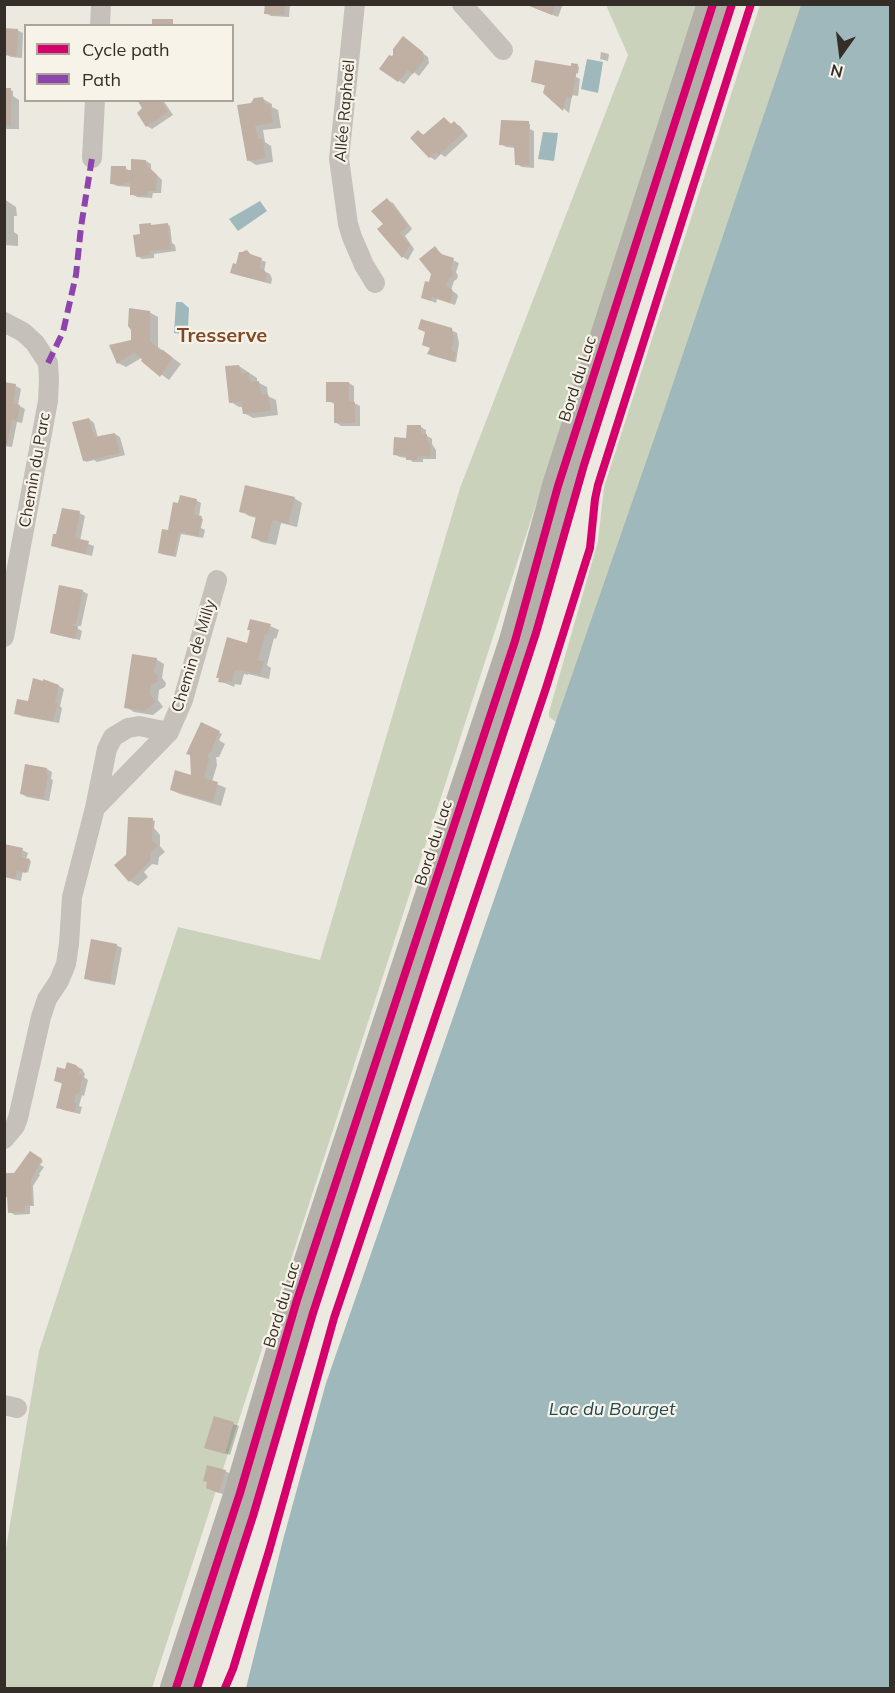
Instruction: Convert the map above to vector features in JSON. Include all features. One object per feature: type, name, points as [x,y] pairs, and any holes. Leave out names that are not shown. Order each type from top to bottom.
[{"type":"main road","name":"Bord du Lac","points":[[176,1689],[240,1493],[297,1300],[515,641],[561,476],[713,4]]},
{"type":"main road","name":"Bord du Lac","points":[[196,1689],[256,1505],[313,1314],[536,633],[584,465],[732,4]]},
{"type":"street","points":[[100,24],[101,4]]},
{"type":"street","name":"Allée Raphaël","points":[[355,4],[339,159],[348,224],[364,265],[375,283]]},
{"type":"street","points":[[462,4],[503,50]]},
{"type":"street","points":[[92,158],[95,102]]},
{"type":"street","name":"Chemin du Parc","points":[[4,322],[23,332],[42,352],[48,363],[50,380],[4,637]]},
{"type":"street","name":"Chemin de Milly","points":[[95,808],[169,732],[183,700],[217,580]]},
{"type":"street","name":"Chemin de Milly","points":[[4,1139],[15,1126],[18,1118],[47,999],[59,981],[66,964],[72,897],[95,808],[107,749],[113,737],[128,728],[139,726],[169,732]]},
{"type":"green space","points":[[606,5],[698,5],[152,1688],[5,1688],[5,1554],[39,1351],[178,927],[320,960],[460,488],[628,55]]},
{"type":"green space","points":[[760,5],[890,5],[575,735],[549,717],[549,712],[598,541],[604,487]]},
{"type":"water","name":"Lac du Bourget","points":[[801,5],[890,5],[890,1688],[246,1688],[326,1383],[662,416]]},
{"type":"water","points":[[587,59],[603,62],[598,93],[581,89]]},
{"type":"water","points":[[543,132],[558,133],[554,161],[538,159]]},
{"type":"water","points":[[260,201],[267,211],[238,231],[229,219]]},
{"type":"water","points":[[176,302],[182,302],[189,308],[188,328],[182,334],[174,333]]},
{"type":"building","points":[[265,4],[285,4],[284,15],[264,14]]},
{"type":"building","points":[[524,4],[556,4],[552,15]]},
{"type":"building","points":[[152,19],[173,19],[173,24],[152,24]]},
{"type":"building","points":[[4,28],[18,29],[17,56],[4,55]]},
{"type":"building","points":[[403,36],[423,52],[424,60],[413,74],[408,70],[398,82],[379,69],[389,55],[393,55],[393,49]]},
{"type":"building","points":[[535,60],[571,66],[571,63],[578,64],[572,98],[566,97],[563,111],[543,93],[545,85],[531,82]]},
{"type":"building","points":[[4,88],[11,88],[11,125],[4,125]]},
{"type":"building","points":[[263,97],[265,104],[270,104],[273,123],[255,126],[258,139],[263,139],[265,158],[247,161],[237,105],[251,103],[254,98]]},
{"type":"building","points":[[138,102],[162,102],[168,112],[146,127],[137,113],[142,108]]},
{"type":"building","points":[[444,117],[451,124],[454,121],[464,132],[439,155],[436,152],[429,158],[410,138],[418,130],[423,135]]},
{"type":"building","points":[[501,120],[529,121],[529,165],[515,165],[514,146],[499,145]]},
{"type":"building","points":[[131,159],[146,160],[146,165],[157,175],[156,191],[148,191],[147,196],[130,195],[130,183],[110,184],[111,166],[126,166],[126,170],[131,170]]},
{"type":"building","points":[[387,198],[408,226],[400,233],[410,245],[402,258],[377,229],[383,224],[371,211]]},
{"type":"building","points":[[151,223],[151,225],[168,223],[171,249],[149,251],[149,255],[136,257],[133,235],[140,234],[139,224]]},
{"type":"building","points":[[435,246],[441,254],[454,258],[451,268],[452,277],[449,278],[446,286],[452,289],[453,293],[450,303],[432,297],[431,301],[421,298],[425,281],[429,282],[431,274],[419,259]]},
{"type":"building","points":[[247,250],[250,254],[262,258],[259,268],[264,269],[267,276],[265,282],[230,273],[233,263],[236,264],[239,252]]},
{"type":"building","points":[[129,308],[150,311],[150,341],[159,350],[163,350],[173,358],[160,377],[134,352],[117,364],[109,345],[131,340],[131,330],[128,326]]},
{"type":"building","points":[[421,319],[452,328],[454,339],[451,351],[456,352],[454,362],[427,354],[430,348],[422,345],[425,332],[418,329]]},
{"type":"building","points":[[239,365],[241,373],[248,372],[250,382],[259,381],[261,395],[268,394],[271,411],[243,414],[241,402],[229,403],[225,366]]},
{"type":"building","points":[[4,382],[16,384],[13,403],[20,405],[17,421],[12,420],[7,445],[4,445]]},
{"type":"building","points":[[326,382],[349,382],[349,401],[355,402],[355,423],[334,423],[334,402],[326,402]]},
{"type":"building","points":[[89,418],[94,437],[115,433],[120,453],[83,461],[72,422]]},
{"type":"building","points":[[407,425],[421,425],[421,434],[427,434],[427,440],[431,446],[430,457],[418,456],[417,460],[406,460],[406,456],[393,455],[394,437],[406,438]]},
{"type":"building","points":[[245,485],[295,497],[288,524],[273,520],[267,542],[251,538],[256,516],[239,512]]},
{"type":"building","points":[[180,495],[197,499],[194,515],[202,516],[198,536],[179,532],[174,556],[158,553],[162,529],[168,530],[173,502],[178,503]]},
{"type":"building","points":[[62,508],[80,511],[75,538],[89,541],[86,554],[51,546]]},
{"type":"building","points":[[59,585],[83,590],[76,624],[72,625],[78,627],[75,639],[50,633]]},
{"type":"building","points":[[250,619],[271,624],[268,635],[265,634],[258,660],[264,661],[260,675],[235,670],[232,682],[227,680],[226,683],[218,682],[219,678],[216,678],[227,637],[247,643]]},
{"type":"building","points":[[132,654],[157,658],[154,672],[158,677],[157,682],[151,685],[150,694],[156,702],[144,711],[124,708]]},
{"type":"building","points":[[33,678],[59,685],[55,703],[58,703],[53,721],[14,714],[17,699],[28,701]]},
{"type":"building","points":[[201,722],[220,731],[208,753],[209,760],[204,778],[218,782],[213,802],[170,790],[175,770],[191,775],[190,755],[186,754]]},
{"type":"building","points":[[25,764],[47,768],[44,799],[20,794]]},
{"type":"building","points":[[128,817],[153,818],[152,840],[158,846],[151,852],[150,861],[129,882],[114,865],[126,855]]},
{"type":"building","points":[[4,844],[23,848],[21,857],[30,859],[26,873],[17,871],[15,879],[4,876]]},
{"type":"building","points":[[91,939],[117,944],[110,983],[84,979]]},
{"type":"building","points":[[67,1062],[76,1065],[80,1070],[79,1074],[83,1075],[79,1094],[76,1093],[74,1102],[77,1103],[75,1112],[56,1108],[62,1083],[54,1081],[57,1067],[65,1069]]},
{"type":"building","points":[[30,1151],[42,1159],[31,1180],[32,1205],[25,1206],[25,1212],[8,1213],[7,1197],[4,1197],[4,1173],[14,1173]]},
{"type":"building","points":[[214,1416],[234,1422],[225,1454],[204,1448]]},
{"type":"building","points":[[207,1465],[226,1470],[219,1493],[206,1488],[207,1482],[203,1481]]},
{"type":"marked path","points":[[48,363],[63,332],[76,275],[92,158]]},
{"type":"cycle path","points":[[176,1688],[240,1493],[297,1300],[515,641],[558,486],[713,4]]},
{"type":"cycle path","points":[[197,1688],[253,1516],[313,1313],[536,633],[584,465],[732,4]]},
{"type":"cycle path","points":[[225,1688],[233,1669],[269,1551],[334,1318],[546,688],[590,548],[598,485],[751,4]]},
{"type":"district","name":"Tresserve","points":[[222,336]]}]
